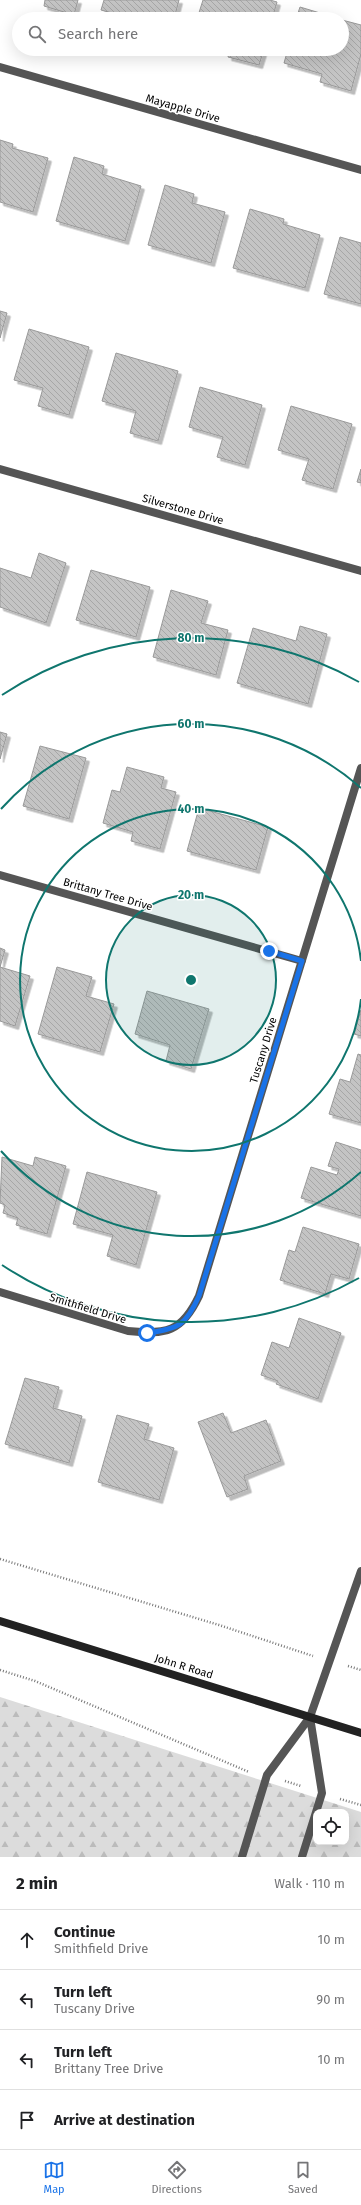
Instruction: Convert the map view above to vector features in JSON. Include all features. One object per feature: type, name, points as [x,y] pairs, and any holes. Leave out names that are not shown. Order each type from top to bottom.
[{"type":"main road","name":"John R Road","points":[[0,1621],[361,1733]]},
{"type":"street","name":"Mayapple Drive","points":[[0,67],[361,170]]},
{"type":"street","name":"Silverstone Drive","points":[[0,468],[361,571]]},
{"type":"street","name":"Tuscany Drive","points":[[171,1330],[191,1313],[199,1296],[361,768]]},
{"type":"street","name":"Brittany Tree Drive","points":[[0,875],[302,961]]},
{"type":"street","name":"Smithfield Drive","points":[[0,1292],[128,1331],[147,1333],[171,1330]]},
{"type":"street","points":[[242,1857],[267,1775],[310,1717],[361,1571]]},
{"type":"street","points":[[302,1857],[322,1793],[310,1717]]},
{"type":"path","points":[[0,1559],[219,1625],[306,1654]]},
{"type":"path","points":[[355,1668],[361,1670]]},
{"type":"path","points":[[0,1670],[35,1681],[250,1772]]},
{"type":"path","points":[[278,1779],[307,1788]]},
{"type":"path","points":[[346,1800],[361,1805]]},
{"type":"green space","points":[[0,1697],[361,1812],[361,1857],[0,1857]]},
{"type":"building","points":[[45,0],[78,0],[75,12],[64,12],[44,6]]},
{"type":"building","points":[[104,0],[179,0],[176,12],[108,12],[101,10]]},
{"type":"building","points":[[203,0],[270,0],[277,2],[274,12],[199,12]]},
{"type":"building","points":[[300,7],[317,12],[298,12]]},
{"type":"building","points":[[349,22],[361,25],[361,54],[351,91],[320,82],[322,74],[284,63],[286,56],[349,56]]},
{"type":"building","points":[[228,56],[262,56],[259,65]]},
{"type":"building","points":[[0,140],[13,144],[12,148],[48,158],[33,212],[0,202]]},
{"type":"building","points":[[74,157],[104,166],[102,174],[141,186],[125,241],[56,221]]},
{"type":"building","points":[[165,185],[194,194],[192,203],[225,212],[211,263],[148,245]]},
{"type":"building","points":[[250,209],[284,219],[283,224],[320,235],[305,288],[233,268]]},
{"type":"building","points":[[340,237],[361,243],[361,304],[324,294]]},
{"type":"building","points":[[0,311],[7,313],[0,338]]},
{"type":"building","points":[[29,329],[89,347],[69,415],[38,406],[43,388],[14,380]]},
{"type":"building","points":[[116,353],[178,371],[158,441],[130,433],[136,411],[102,401]]},
{"type":"building","points":[[200,387],[262,405],[245,465],[217,457],[223,437],[189,427]]},
{"type":"building","points":[[291,406],[352,424],[333,489],[302,480],[309,459],[278,450]]},
{"type":"building","points":[[361,469],[361,483],[357,482]]},
{"type":"building","points":[[39,553],[66,563],[46,623],[0,607],[0,568],[31,578]]},
{"type":"building","points":[[91,570],[150,587],[136,637],[76,620]]},
{"type":"building","points":[[171,590],[208,601],[201,623],[228,630],[216,675],[153,657]]},
{"type":"building","points":[[300,626],[327,634],[308,704],[237,683],[253,628],[296,641]]},
{"type":"building","points":[[0,732],[7,734],[0,759]]},
{"type":"building","points":[[40,746],[86,758],[69,819],[23,806]]},
{"type":"building","points":[[127,767],[164,777],[161,788],[176,792],[160,849],[131,841],[133,832],[103,823],[112,790],[120,792]]},
{"type":"building","points":[[199,808],[268,827],[256,870],[187,851]]},
{"type":"building","points":[[0,948],[5,950],[0,967]]},
{"type":"building","points":[[0,967],[30,976],[15,1026],[0,1021]]},
{"type":"building","points":[[57,967],[92,977],[86,996],[114,1004],[100,1052],[38,1034]]},
{"type":"building","points":[[147,991],[209,1009],[191,1069],[166,1061],[170,1045],[135,1034]]},
{"type":"building","points":[[361,1010],[361,1036],[354,1034]]},
{"type":"building","points":[[358,1054],[361,1055],[361,1123],[329,1114],[340,1079],[350,1082]]},
{"type":"building","points":[[336,1142],[361,1150],[361,1216],[301,1198],[311,1167],[337,1175],[339,1169],[328,1166]]},
{"type":"building","points":[[2,1157],[33,1166],[35,1157],[66,1166],[47,1234],[16,1225],[18,1218],[3,1213],[5,1205],[0,1203]]},
{"type":"building","points":[[87,1172],[157,1192],[136,1265],[107,1256],[113,1235],[73,1224]]},
{"type":"building","points":[[303,1227],[359,1244],[349,1279],[331,1274],[325,1294],[280,1280],[289,1250],[295,1252]]},
{"type":"building","points":[[299,1318],[341,1333],[318,1399],[276,1384],[278,1381],[261,1375],[272,1342],[289,1348]]},
{"type":"building","points":[[25,1378],[59,1387],[53,1408],[82,1416],[69,1463],[5,1444]]},
{"type":"building","points":[[223,1413],[231,1433],[266,1420],[281,1461],[244,1476],[248,1489],[227,1497],[198,1422]]},
{"type":"building","points":[[117,1415],[149,1424],[144,1439],[174,1448],[159,1500],[98,1482]]},
{"type":"route","points":[[147,1333],[171,1330],[182,1323],[191,1313],[199,1296],[302,961],[269,951]]}]
